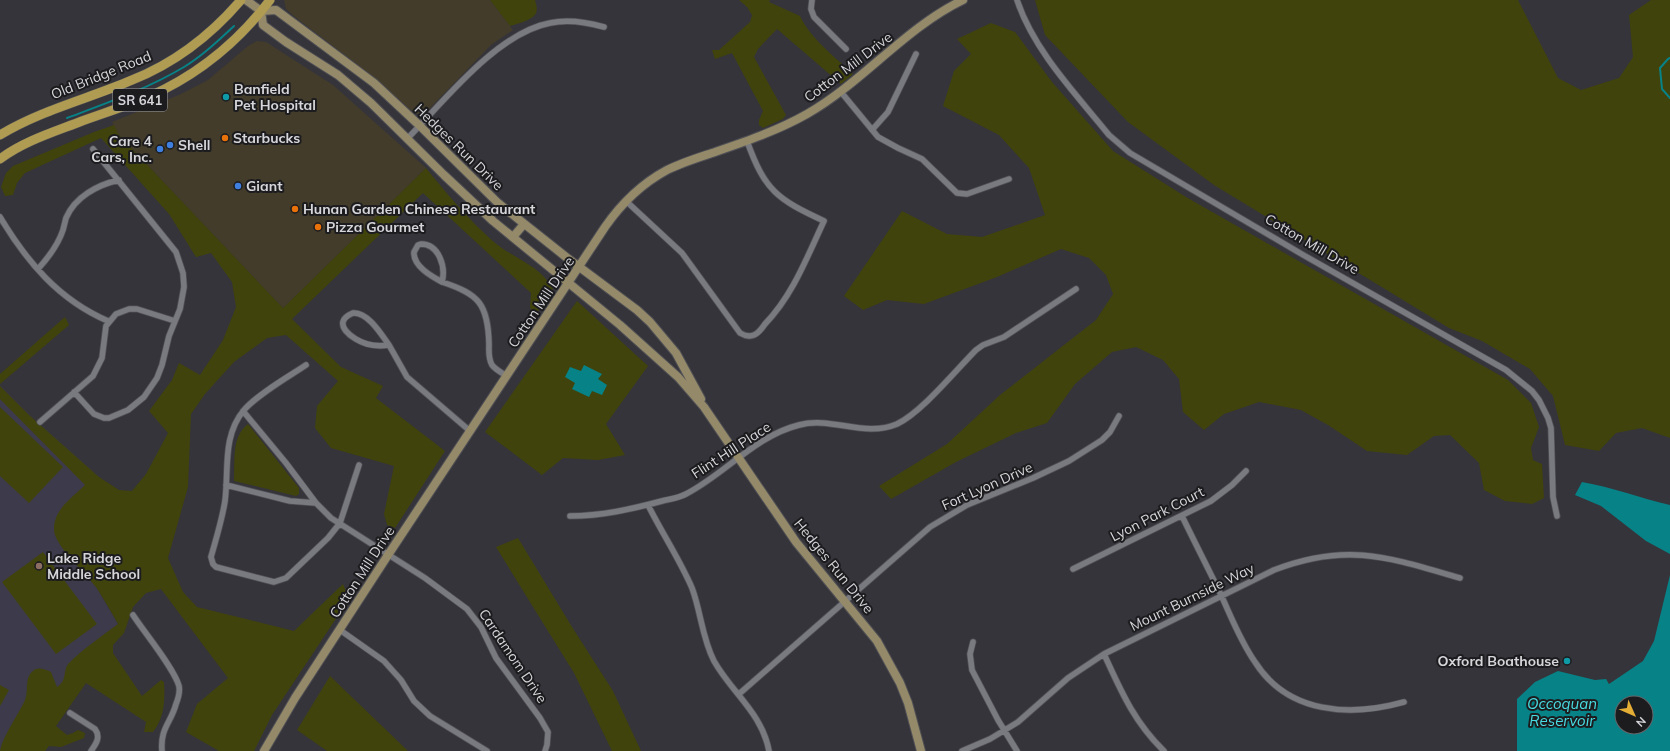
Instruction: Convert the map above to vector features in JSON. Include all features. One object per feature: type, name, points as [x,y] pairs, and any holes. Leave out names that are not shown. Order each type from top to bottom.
[{"type":"main road","name":"Old Bridge Road","points":[[0,135],[42,113],[132,80],[173,60],[207,35],[242,0]]},
{"type":"main road","name":"SR 641","points":[[0,159],[38,138],[136,102],[170,86],[216,56],[239,36],[270,0]]},
{"type":"street","name":"Hedges Run Drive","points":[[246,0],[262,11],[276,10],[374,83],[420,126],[484,191],[524,224],[637,310],[663,336],[676,353],[704,407],[796,542],[877,641],[890,663],[908,703],[921,751]]},
{"type":"street","points":[[812,0],[811,9],[814,17],[846,49]]},
{"type":"street","name":"Cotton Mill Drive","points":[[264,751],[295,698],[388,555],[609,222],[626,201],[649,181],[672,168],[747,141],[802,117],[842,92],[938,13],[963,0]]},
{"type":"street","name":"Cotton Mill Drive","points":[[1017,0],[1029,29],[1039,46],[1109,135],[1118,144],[1130,153],[1305,256],[1506,370],[1532,391],[1545,409],[1551,428],[1553,497],[1557,516]]},
{"type":"street","name":"Hedges Run Drive","points":[[262,11],[263,25],[286,42],[338,75],[371,103],[473,203],[668,367],[704,407]]},
{"type":"street","points":[[408,138],[486,59],[521,33],[544,24],[564,21],[590,23],[604,27]]},
{"type":"street","points":[[872,130],[888,112],[916,54]]},
{"type":"street","points":[[842,92],[878,137],[885,142],[922,159],[957,193],[967,194],[1009,179]]},
{"type":"street","points":[[626,201],[682,253],[740,333],[744,336],[753,336],[769,320],[787,296],[824,221],[791,206],[776,193],[761,175],[755,164],[747,141]]},
{"type":"street","points":[[74,392],[98,417],[109,418],[128,410],[144,397],[157,378],[181,303],[184,287],[180,262],[176,252],[93,149]]},
{"type":"street","points":[[38,269],[53,251],[59,240],[66,218],[79,200],[96,187],[119,180]]},
{"type":"street","points":[[0,217],[47,280],[72,302],[108,321]]},
{"type":"street","points":[[513,237],[524,224]]},
{"type":"street","points":[[442,282],[444,266],[440,258],[430,246],[426,244],[418,245],[414,252],[415,261],[424,270],[442,282],[467,291],[480,303],[487,320],[490,359],[496,368],[507,376]]},
{"type":"street","name":"Flint Hill Place","points":[[570,516],[592,516],[648,505],[685,495],[759,443],[786,429],[806,423],[828,422],[865,429],[876,429],[897,424],[909,417],[976,350],[1004,337],[1076,289]]},
{"type":"street","points":[[40,422],[93,376],[102,358],[105,332],[108,321],[116,314],[129,309],[137,309],[175,321]]},
{"type":"street","points":[[389,346],[375,346],[357,340],[345,331],[343,327],[344,319],[353,313],[361,314],[380,333],[389,346],[407,377],[470,431]]},
{"type":"street","points":[[306,365],[250,404],[243,411],[234,426],[228,447],[226,485],[222,515],[211,557],[213,564],[216,567],[274,582],[286,578],[328,538],[340,524],[359,465]]},
{"type":"street","name":"Cardamom Drive","points":[[243,411],[286,463],[316,503],[331,518],[457,600],[475,619],[496,658],[540,718],[548,732],[545,751]]},
{"type":"street","name":"Fort Lyon Drive","points":[[739,694],[930,527],[966,505],[1034,478],[1069,461],[1102,440],[1110,432],[1119,416]]},
{"type":"street","name":"Lyon Park Court","points":[[1073,569],[1211,501],[1232,485],[1246,471]]},
{"type":"street","points":[[226,485],[290,501],[316,503]]},
{"type":"street","points":[[648,505],[692,589],[704,634],[714,661],[756,717],[769,751]]},
{"type":"street","points":[[1182,516],[1238,633],[1254,662],[1271,682],[1290,695],[1317,706],[1342,711],[1373,709],[1404,702]]},
{"type":"street","name":"Mount Burnside Way","points":[[962,751],[979,745],[1005,731],[1038,707],[1068,678],[1104,654],[1291,563],[1309,558],[1335,554],[1364,555],[1384,557],[1460,578]]},
{"type":"street","points":[[133,615],[179,686],[176,704],[162,735],[162,751]]},
{"type":"street","points":[[340,630],[384,661],[401,680],[414,701],[430,716],[487,751]]},
{"type":"street","points":[[973,642],[970,654],[972,670],[1017,751]]},
{"type":"street","points":[[1104,654],[1133,714],[1142,728],[1164,751]]},
{"type":"street","points":[[70,713],[95,729],[97,732],[97,742],[91,751]]},
{"type":"shaded area","points":[[284,0],[490,0],[513,30],[491,45],[427,111],[421,115],[414,113],[371,75],[295,17],[286,9]]},
{"type":"shaded area","points":[[490,0],[535,0],[537,11],[532,18],[510,26]]},
{"type":"shaded area","points":[[739,0],[770,0],[769,2],[800,16],[817,40],[853,74],[841,84],[777,29],[758,49],[754,57],[786,115],[783,119],[763,128],[759,125],[759,120],[763,111],[732,53],[715,59],[712,50],[719,50],[750,22],[752,15],[747,7]]},
{"type":"shaded area","points":[[1035,0],[1518,0],[1558,78],[1581,90],[1619,78],[1633,57],[1629,15],[1651,0],[1670,0],[1670,438],[1642,428],[1616,433],[1599,451],[1565,445],[1553,396],[1530,369],[1482,341],[1449,328],[1214,185],[1128,122],[1045,35]]},
{"type":"shaded area","points":[[991,23],[1015,32],[1052,82],[1113,151],[1186,197],[1508,380],[1531,403],[1539,427],[1531,448],[1533,460],[1542,464],[1544,498],[1532,504],[1505,501],[1484,490],[1479,463],[1450,435],[1434,436],[1407,455],[1367,451],[1328,425],[1301,410],[1259,402],[1224,414],[1204,430],[1183,412],[1179,379],[1163,360],[1136,347],[1112,352],[1075,384],[1047,423],[1016,433],[956,462],[891,499],[879,486],[947,444],[1000,395],[1096,320],[1113,294],[1106,275],[1089,258],[1061,249],[997,277],[924,304],[887,300],[863,310],[844,296],[902,211],[947,234],[982,237],[1045,215],[1029,168],[999,135],[943,106],[954,71],[971,54],[957,39]]},
{"type":"shaded area","points":[[257,41],[266,42],[333,85],[426,168],[283,308],[119,135],[112,122],[181,94],[208,80],[248,46]]},
{"type":"shaded area","points":[[114,125],[119,135],[283,308],[426,168],[458,206],[484,233],[502,248],[534,268],[548,281],[553,289],[534,317],[530,307],[531,293],[423,193],[292,319],[341,367],[383,386],[376,398],[445,451],[395,528],[387,525],[384,514],[394,466],[331,448],[315,428],[317,406],[338,381],[286,335],[267,338],[234,362],[205,394],[191,414],[188,487],[168,558],[183,592],[197,607],[294,631],[343,584],[349,599],[272,715],[254,751],[219,751],[186,732],[197,704],[228,678],[161,589],[146,593],[133,607],[124,633],[113,645],[113,653],[142,696],[161,680],[164,682],[162,714],[153,732],[144,732],[146,722],[86,683],[56,726],[67,735],[78,730],[85,733],[84,738],[61,747],[49,746],[45,751],[0,751],[7,732],[25,700],[30,674],[37,669],[51,672],[57,687],[63,681],[69,663],[87,647],[118,624],[96,587],[64,551],[55,535],[55,522],[60,510],[69,499],[85,485],[0,399],[0,386],[29,415],[99,477],[119,490],[132,491],[146,474],[168,433],[149,411],[172,380],[179,363],[200,375],[223,340],[236,307],[232,282],[211,253],[196,257],[169,214],[101,138],[25,173],[17,183],[13,195],[5,196],[1,187],[6,173],[13,166]]},
{"type":"shaded area","points":[[577,301],[648,366],[606,424],[625,455],[598,460],[563,458],[542,475],[485,432]]},
{"type":"shaded area","points":[[65,317],[69,325],[0,384],[0,374]]},
{"type":"shaded area","name":"Lake Ridge Middle School","points":[[0,386],[29,415],[99,477],[60,544],[96,587],[118,624],[0,751]]},
{"type":"shaded area","points":[[0,407],[63,467],[29,503],[0,476]]},
{"type":"shaded area","points":[[248,424],[299,488],[299,494],[296,496],[234,481],[234,458],[236,443],[239,435]]},
{"type":"shaded area","points":[[518,538],[613,691],[641,751],[612,751],[574,673],[496,547]]},
{"type":"shaded area","points":[[43,552],[97,624],[56,654],[2,582]]},
{"type":"shaded area","points":[[330,676],[408,751],[327,751],[297,730]]},
{"type":"shaded area","points":[[0,685],[9,690],[0,706]]},
{"type":"water","points":[[584,365],[602,374],[598,379],[607,385],[602,395],[592,391],[589,397],[572,389],[575,383],[565,377],[570,367],[581,371]]},
{"type":"water","points":[[1582,482],[1670,505],[1670,554],[1646,541],[1601,506],[1575,495]]},
{"type":"water","name":"Occoquan Reservoir","points":[[1670,575],[1670,751],[1517,751],[1517,699],[1535,682],[1558,671],[1595,680],[1606,679],[1609,684],[1643,661],[1654,641]]},
{"type":"waterway","points":[[67,118],[127,95],[170,75],[197,58],[234,26]]},
{"type":"waterway","points":[[1670,58],[1660,68],[1662,89],[1670,98]]},
{"type":"place","name":"Banfield Pet Hospital","points":[[226,97]]},
{"type":"place","name":"Starbucks","points":[[225,138]]},
{"type":"place","name":"Shell","points":[[170,145]]},
{"type":"place","name":"Care 4 Cars, Inc.","points":[[160,149]]},
{"type":"place","name":"Giant","points":[[238,186]]},
{"type":"place","name":"Hunan Garden Chinese Restaurant","points":[[295,209]]},
{"type":"place","name":"Pizza Gourmet","points":[[318,227]]},
{"type":"place","name":"Lake Ridge Middle School","points":[[39,566]]},
{"type":"place","name":"Oxford Boathouse","points":[[1567,661]]}]
